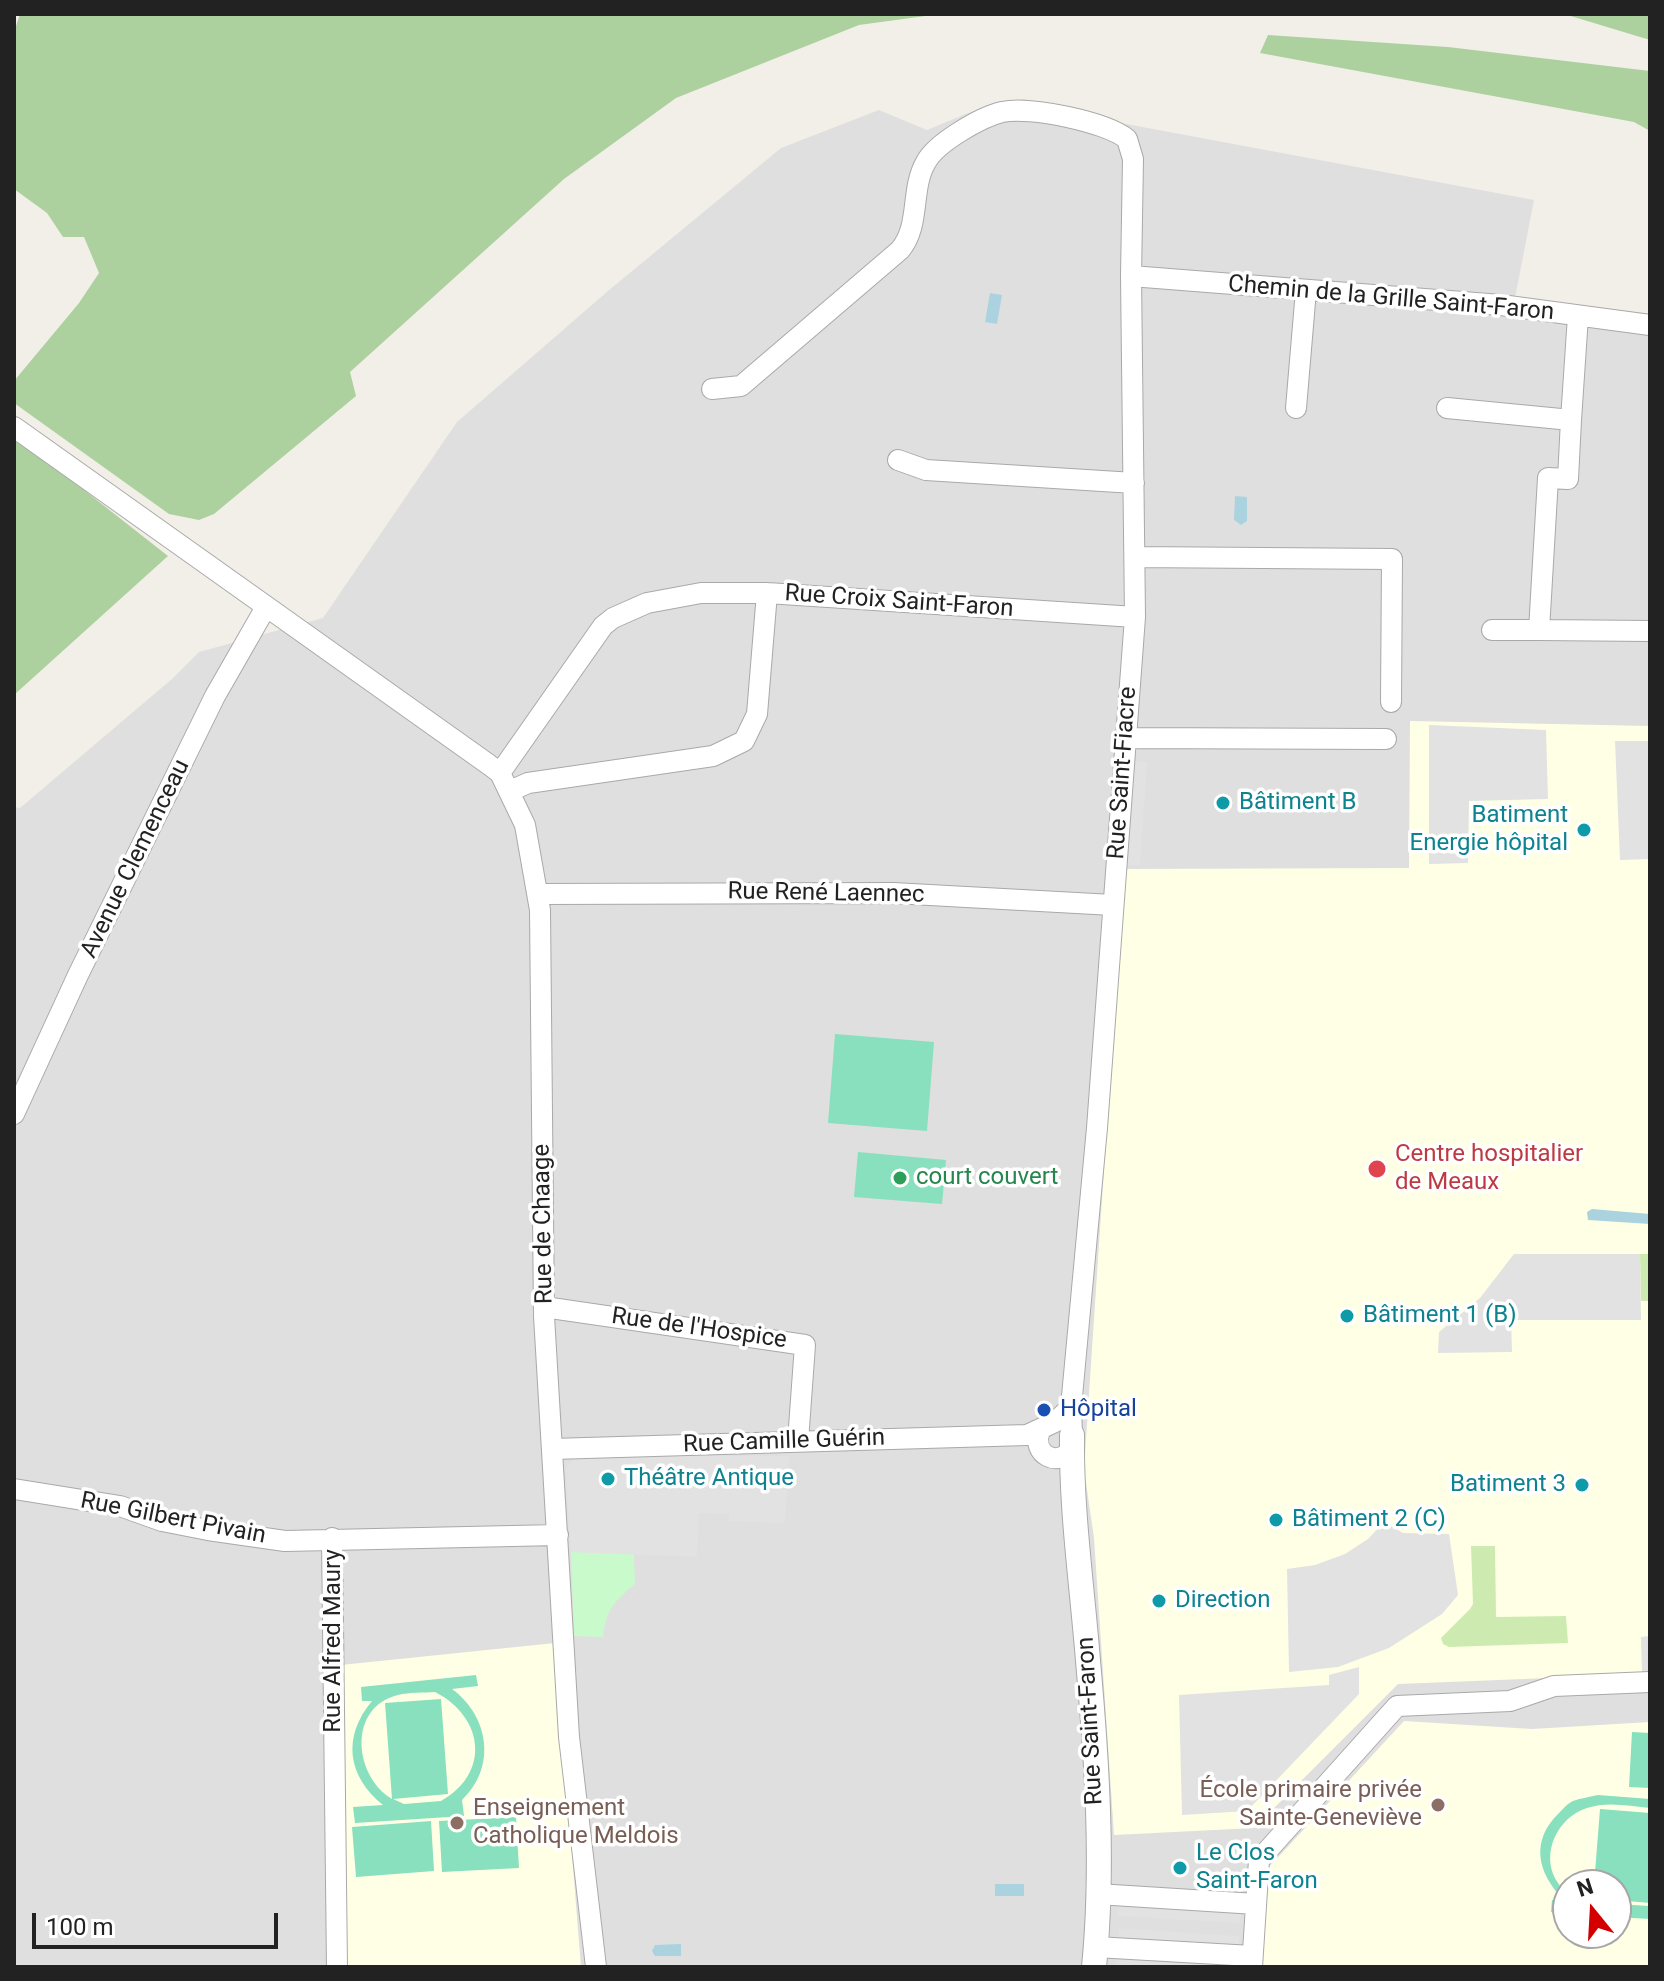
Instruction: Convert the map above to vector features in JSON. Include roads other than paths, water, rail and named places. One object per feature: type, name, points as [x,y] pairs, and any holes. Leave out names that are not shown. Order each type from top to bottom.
[{"type":"street","name":"Rue Saint-Fiacre","points":[[712,389],[741,386],[900,250],[909,240],[919,179],[927,159],[939,146],[985,118],[1004,111],[1038,112],[1110,128],[1127,139],[1133,159],[1131,276],[1135,617],[1097,1128],[1071,1407],[1058,1445]]},
{"type":"street","name":"Chemin de la Grille Saint-Faron","points":[[1131,276],[1501,305],[1650,325]]},
{"type":"street","points":[[1296,408],[1306,290]]},
{"type":"street","points":[[1539,630],[1548,478],[1568,479],[1578,316]]},
{"type":"street","points":[[1447,408],[1571,420]]},
{"type":"street","points":[[14,427],[505,782],[603,626],[613,618],[647,603],[701,593],[767,593]]},
{"type":"street","points":[[898,460],[926,470],[1134,483]]},
{"type":"street","points":[[1135,557],[1392,559],[1391,702]]},
{"type":"street","name":"Rue Croix Saint-Faron","points":[[505,782],[528,783],[713,756],[744,741],[757,714],[767,593],[1135,617]]},
{"type":"street","name":"Avenue Clemenceau","points":[[14,1114],[215,696],[266,607]]},
{"type":"street","points":[[1492,630],[1650,631]]},
{"type":"street","points":[[1125,738],[1386,739]]},
{"type":"street","name":"Rue de Chaage","points":[[505,782],[525,825],[538,894],[544,1307],[569,1737],[596,1967]]},
{"type":"street","name":"Rue René Laennec","points":[[538,894],[893,893],[1113,905]]},
{"type":"street","name":"Rue de l'Hospice","points":[[544,1307],[805,1345],[798,1441]]},
{"type":"street","name":"Rue Camille Guérin","points":[[552,1449],[1015,1435],[1058,1445]]},
{"type":"street","name":"Rue Saint-Faron","points":[[1058,1445],[1092,1719],[1097,1894],[1095,1957]]},
{"type":"street","name":"Rue Gilbert Pivain","points":[[14,1489],[120,1506],[162,1521],[254,1538],[285,1541],[332,1538]]},
{"type":"street","name":"Rue Alfred Maury","points":[[337,1967],[332,1538],[558,1535]]},
{"type":"street","points":[[1095,1957],[1252,1961],[1259,1860],[1397,1706],[1510,1701],[1554,1686],[1650,1682]]},
{"type":"street","points":[[1097,1894],[1256,1904]]},
{"type":"water","points":[[990,293],[1002,295],[997,324],[985,322]]},
{"type":"water","points":[[1235,496],[1247,497],[1247,521],[1241,525],[1234,520]]},
{"type":"water","points":[[1592,1209],[1650,1214],[1650,1224],[1588,1220],[1587,1212]]},
{"type":"water","points":[[995,1884],[1024,1884],[1024,1896],[995,1896]]},
{"type":"water","points":[[681,1944],[681,1956],[655,1956],[652,1951],[655,1945]]},
{"type":"place","name":"Bâtiment B","points":[[1223,803]]},
{"type":"place","name":"Batiment Energie hôpital","points":[[1584,830]]},
{"type":"place","name":"Centre hospitalier de Meaux","points":[[1377,1169]]},
{"type":"place","name":"court couvert","points":[[900,1178]]},
{"type":"place","name":"Bâtiment 1 (B)","points":[[1347,1316]]},
{"type":"place","name":"Hôpital","points":[[1044,1410]]},
{"type":"place","name":"Théâtre Antique","points":[[608,1479]]},
{"type":"place","name":"Batiment 3","points":[[1582,1485]]},
{"type":"place","name":"Bâtiment 2 (C)","points":[[1276,1520]]},
{"type":"place","name":"Direction","points":[[1159,1601]]},
{"type":"place","name":"École primaire privée Sainte-Geneviève","points":[[1438,1805]]},
{"type":"place","name":"Enseignement Catholique Meldois","points":[[457,1823]]},
{"type":"place","name":"Le Clos Saint-Faron","points":[[1180,1868]]}]
